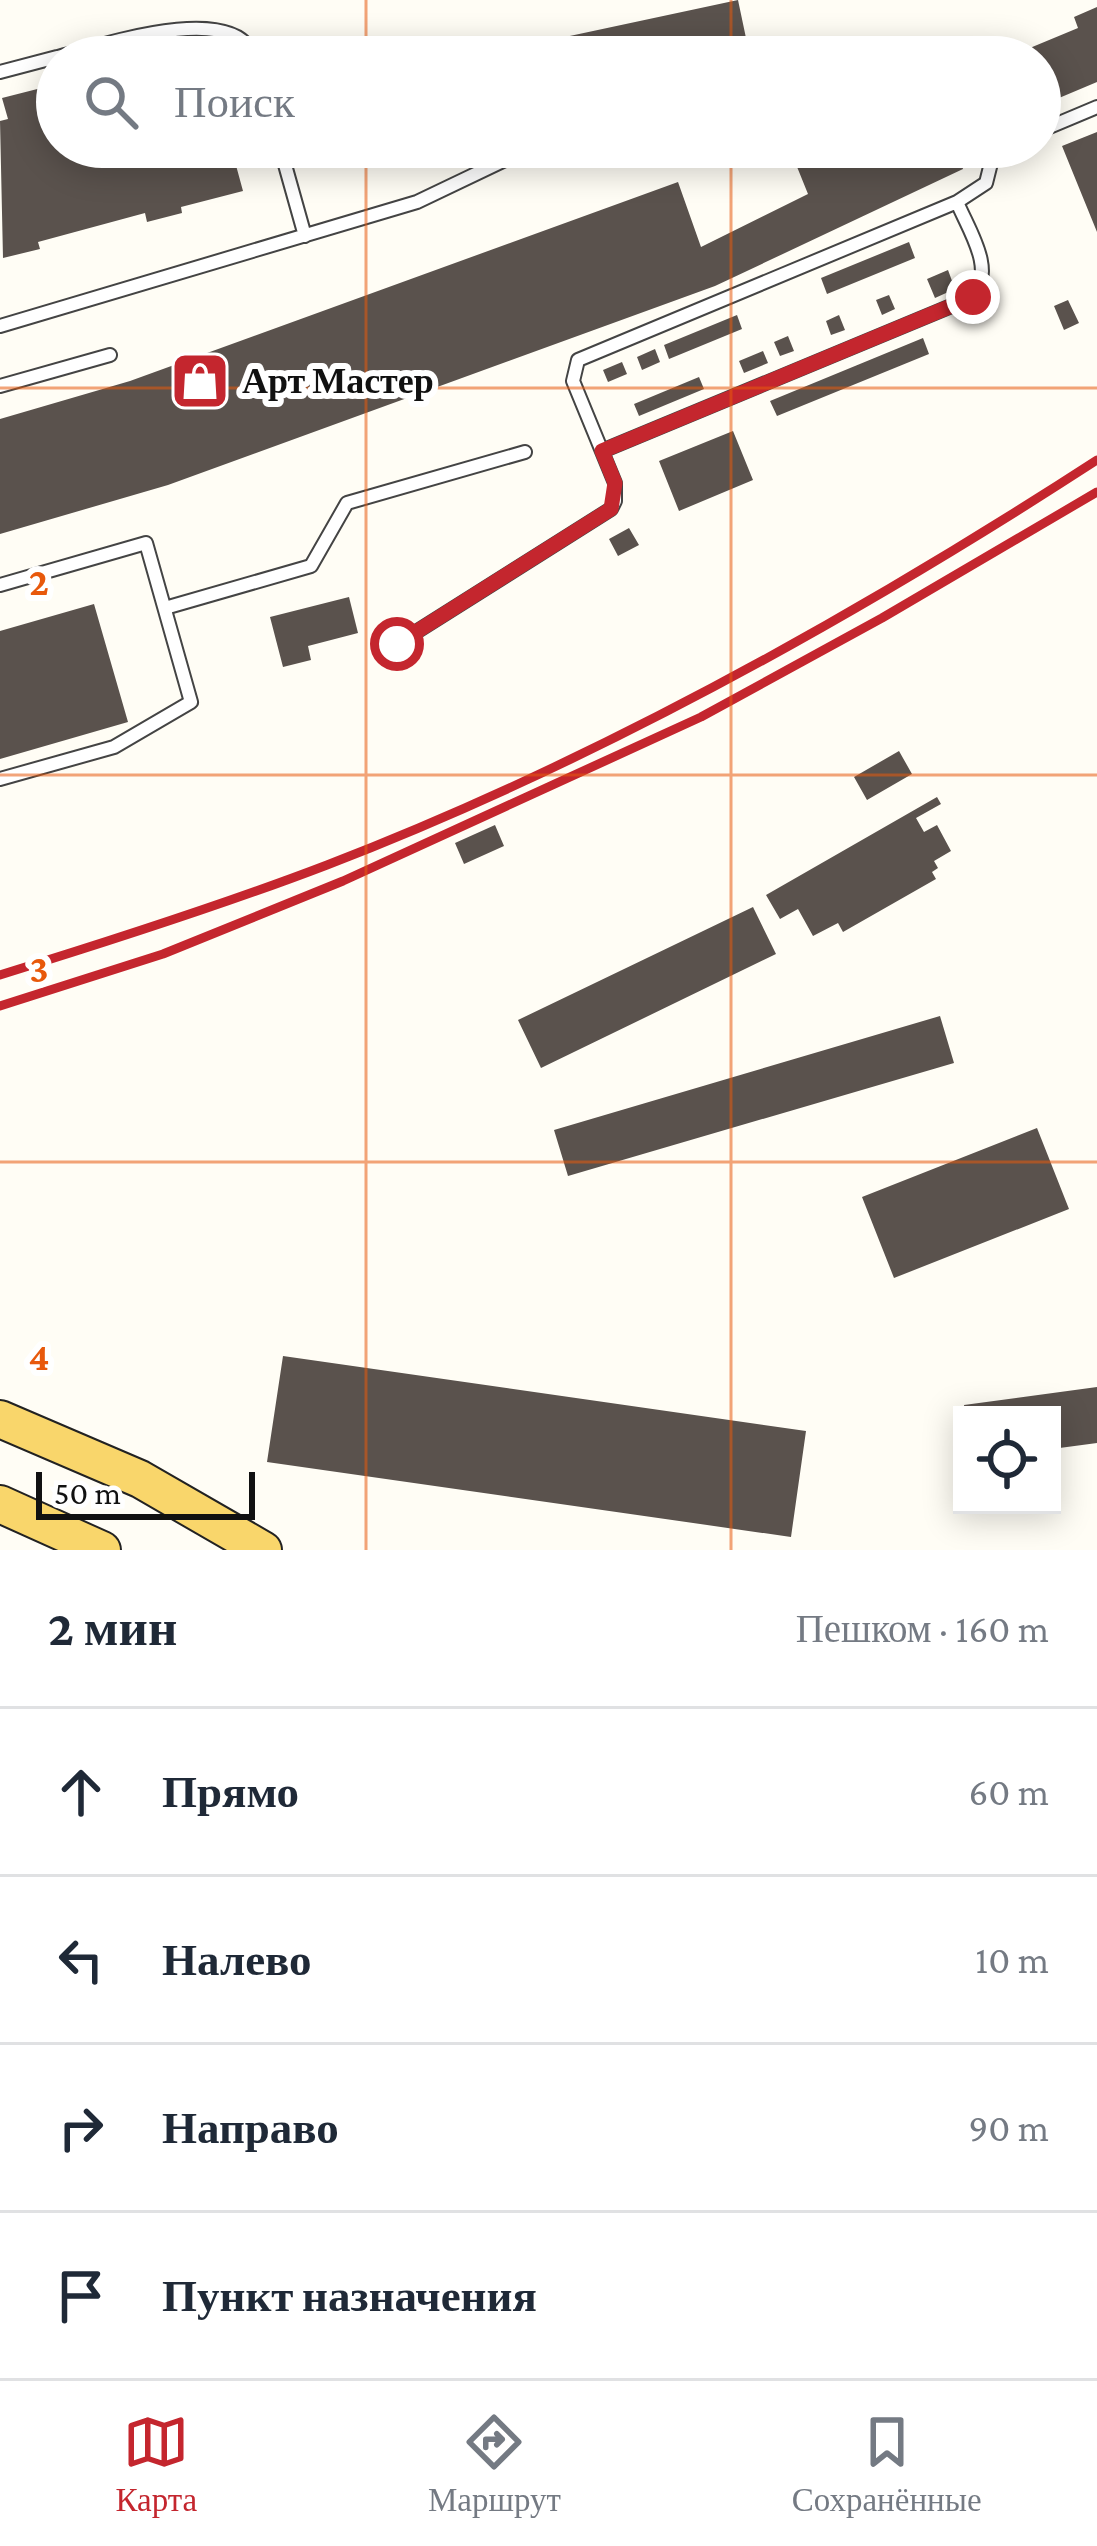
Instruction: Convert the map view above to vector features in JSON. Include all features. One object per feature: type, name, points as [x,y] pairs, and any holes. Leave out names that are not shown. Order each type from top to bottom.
[{"type":"main road","points":[[0,1419],[140,1479],[263,1550]]},
{"type":"main road","points":[[0,1504],[102,1550]]},
{"type":"lane","points":[[138,36],[184,24],[212,23],[238,36]]},
{"type":"lane","points":[[0,72],[36,63]]},
{"type":"lane","points":[[1061,122],[1097,107]]},
{"type":"lane","points":[[286,168],[305,236]]},
{"type":"lane","points":[[0,326],[417,202],[488,168]]},
{"type":"lane","points":[[397,644],[611,509],[615,483],[574,381],[574,367],[584,356],[957,202],[986,183],[990,168]]},
{"type":"lane","points":[[602,451],[973,297],[984,278],[983,267],[957,202]]},
{"type":"lane","points":[[0,386],[110,355]]},
{"type":"lane","points":[[165,608],[311,566],[347,503],[524,452]]},
{"type":"lane","points":[[0,585],[146,543],[191,701],[114,747],[0,779]]},
{"type":"building","points":[[738,0],[746,36],[570,36]]},
{"type":"building","points":[[1097,7],[1097,82],[1061,97],[1059,36],[1078,28],[1074,17]]},
{"type":"building","points":[[36,89],[36,168],[237,168],[243,191],[181,207],[182,213],[147,222],[145,213],[38,242],[40,249],[3,258],[0,121],[8,119],[2,98]]},
{"type":"building","points":[[1097,132],[1097,232],[1062,146]]},
{"type":"building","points":[[797,168],[963,169],[715,286],[168,485],[0,534],[0,419],[130,381],[678,182],[701,247],[808,194]]},
{"type":"building","points":[[909,242],[915,258],[827,294],[821,278]]},
{"type":"building","points":[[948,270],[955,289],[935,298],[927,279]]},
{"type":"building","points":[[889,295],[895,309],[882,315],[876,300]]},
{"type":"building","points":[[1068,300],[1079,323],[1064,330],[1054,306]]},
{"type":"building","points":[[737,315],[742,329],[669,359],[664,345]]},
{"type":"building","points":[[839,315],[845,330],[831,335],[826,321]]},
{"type":"building","points":[[788,336],[794,351],[780,356],[774,342]]},
{"type":"building","points":[[923,338],[929,354],[777,416],[770,401]]},
{"type":"building","points":[[655,349],[660,362],[642,370],[637,357]]},
{"type":"building","points":[[763,351],[768,363],[744,373],[739,361]]},
{"type":"building","points":[[622,362],[627,374],[608,382],[603,370]]},
{"type":"building","points":[[699,377],[704,389],[639,416],[634,404]]},
{"type":"building","points":[[733,431],[753,480],[679,511],[659,461]]},
{"type":"building","points":[[629,528],[639,545],[618,556],[609,539]]},
{"type":"building","points":[[349,597],[358,633],[308,646],[311,660],[283,667],[270,617]]},
{"type":"building","points":[[94,604],[128,722],[0,759],[0,631]]},
{"type":"building","points":[[899,751],[912,774],[867,800],[854,777]]},
{"type":"building","points":[[937,797],[941,804],[916,818],[924,832],[937,825],[951,851],[934,861],[936,879],[843,932],[838,923],[813,936],[798,909],[780,919],[766,895]]},
{"type":"building","points":[[495,825],[504,846],[464,864],[455,843]]},
{"type":"building","points":[[753,907],[776,954],[541,1068],[518,1020]]},
{"type":"building","points":[[940,1016],[954,1063],[568,1176],[554,1130]]},
{"type":"building","points":[[1037,1128],[1069,1209],[894,1278],[862,1197]]},
{"type":"building","points":[[283,1356],[806,1431],[791,1537],[267,1462]]},
{"type":"building","points":[[1097,1387],[1097,1443],[1061,1448],[1061,1406],[964,1405]]},
{"type":"railway","points":[[0,975],[287,880],[527,780],[818,630],[1097,460]]},
{"type":"railway","points":[[0,1006],[163,954],[343,881],[701,717],[1097,492]]},
{"type":"place","name":"Арт Мастер","points":[[200,381]]},
{"type":"route","points":[[397,644],[611,509],[615,483],[602,451],[973,297]]}]
